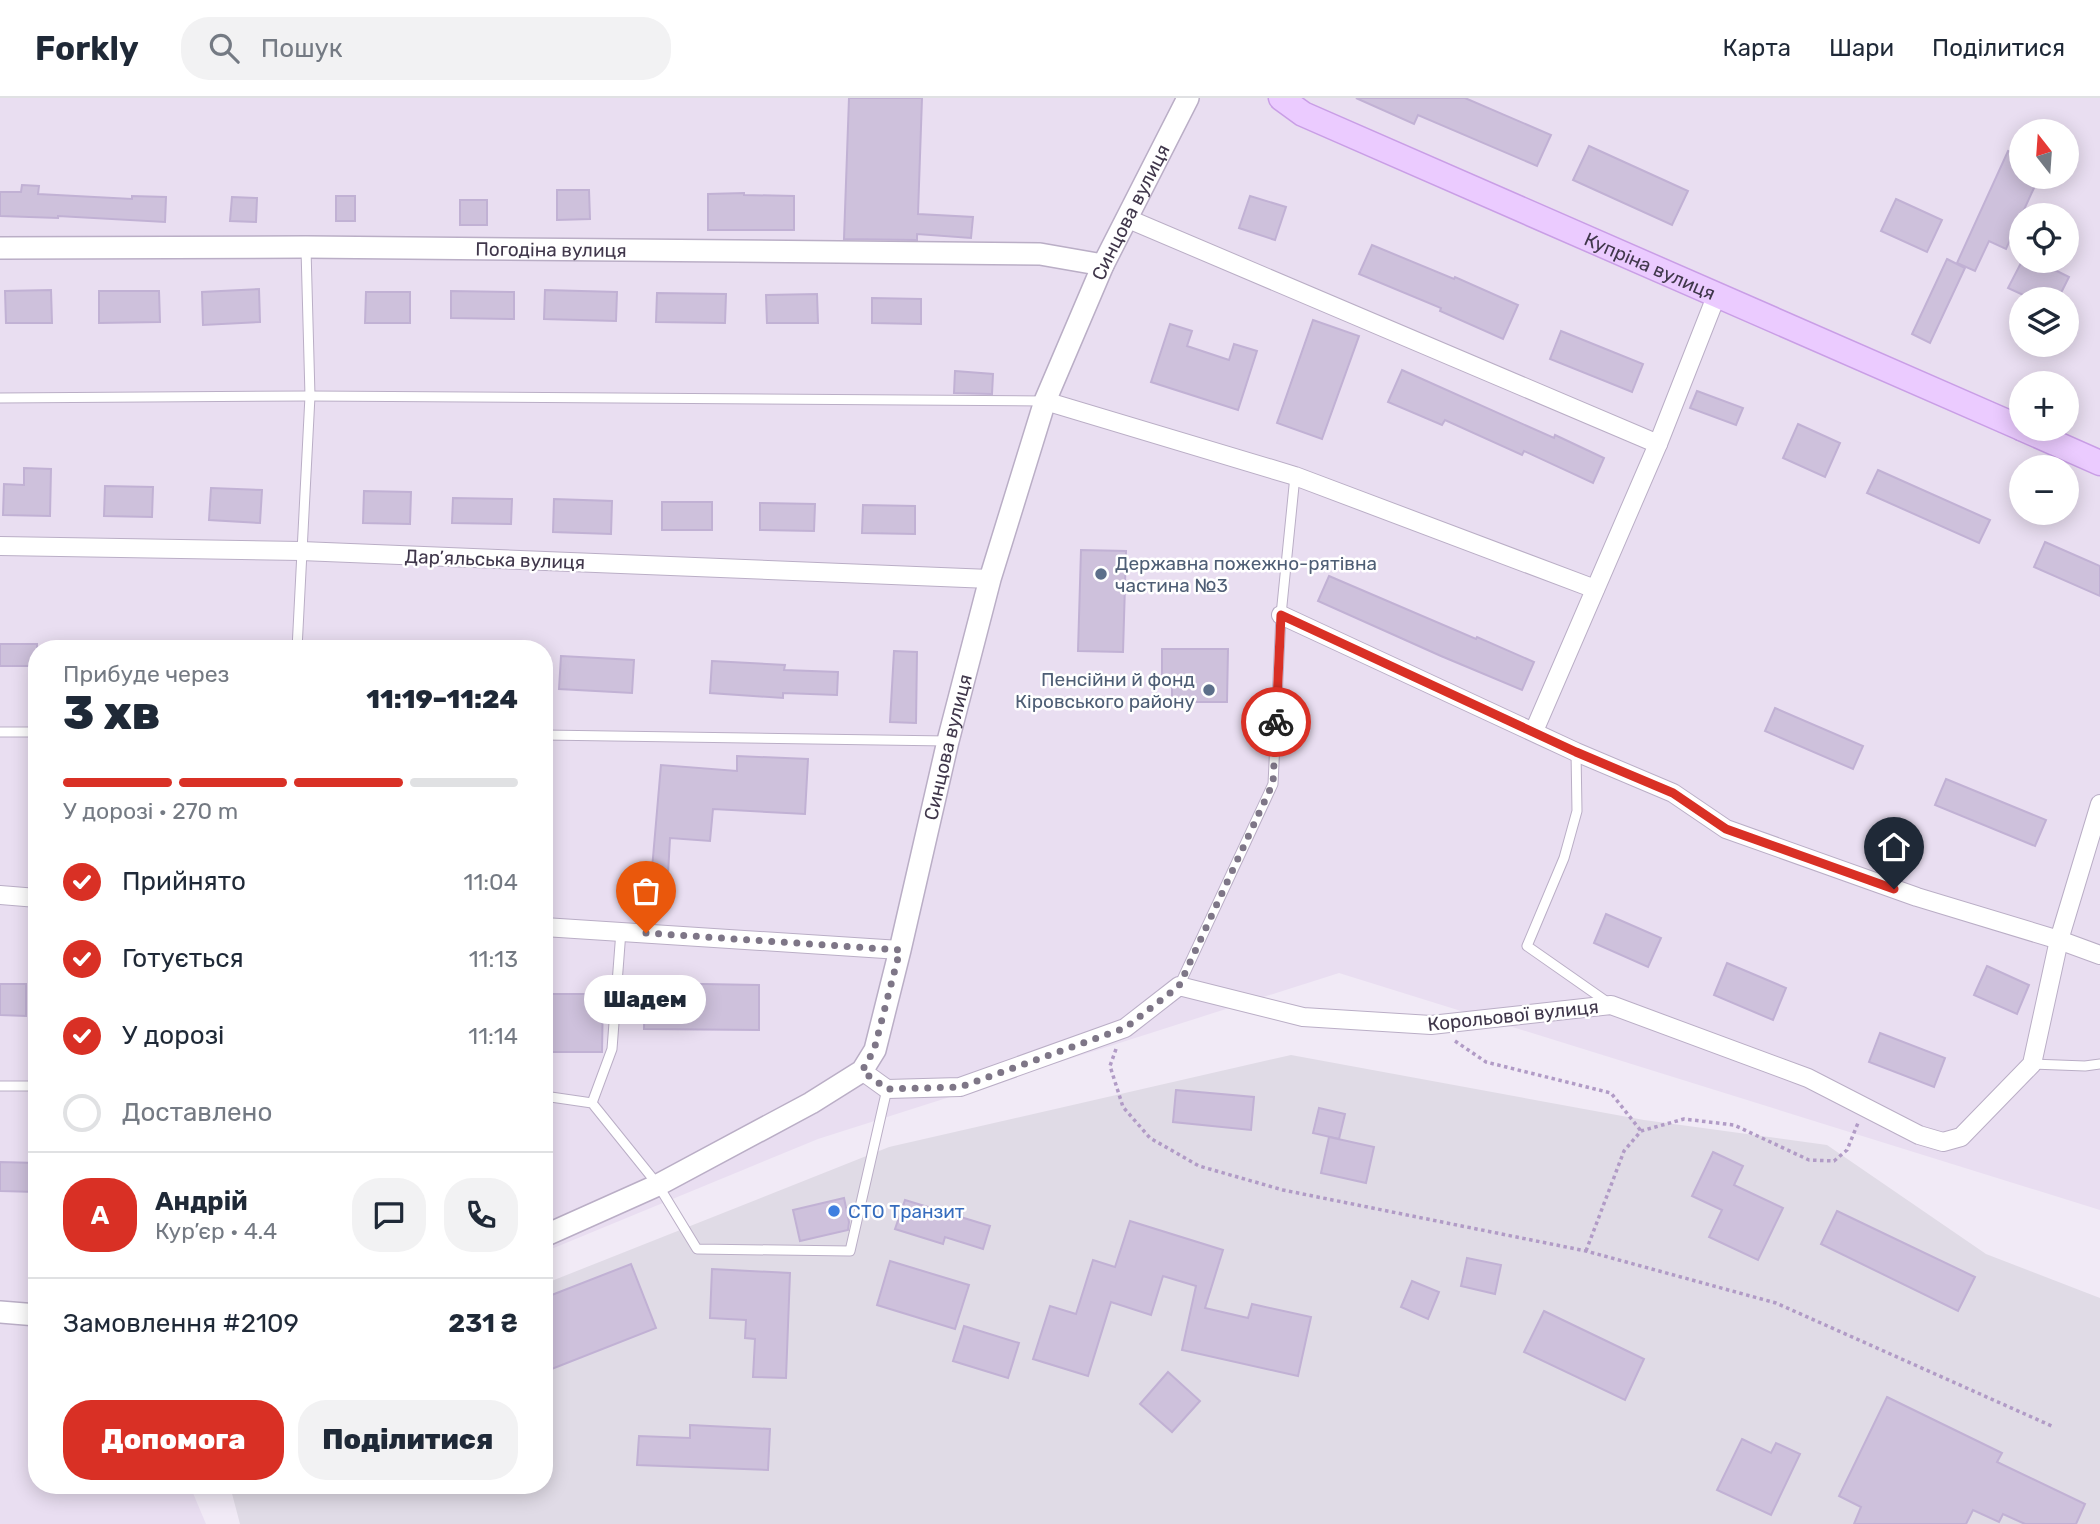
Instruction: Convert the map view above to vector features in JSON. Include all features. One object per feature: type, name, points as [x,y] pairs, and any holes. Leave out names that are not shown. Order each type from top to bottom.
[{"type":"main road","name":"Купріна вулиця","points":[[1281,98],[1303,114],[2009,422]]},
{"type":"main road","name":"Купріна вулиця","points":[[2051,441],[2100,463]]},
{"type":"street","name":"Синцова вулиця","points":[[862,1071],[874,1050],[990,579],[1045,401],[1103,265],[1188,98]]},
{"type":"street","points":[[1126,218],[1658,444]]},
{"type":"street","name":"Погодіна вулиця","points":[[0,248],[306,247],[1040,254],[1103,265]]},
{"type":"street","points":[[1534,731],[1658,444],[1717,294]]},
{"type":"street","points":[[1045,401],[1295,476],[1595,589]]},
{"type":"street","name":"Дар’яльська вулиця","points":[[0,546],[301,551],[990,579]]},
{"type":"street","points":[[1281,615],[1576,752],[1673,793],[1726,829],[1917,897],[2100,955]]},
{"type":"street","points":[[2032,1064],[2059,940],[2100,804]]},
{"type":"street","points":[[0,895],[28,897]]},
{"type":"street","points":[[553,927],[900,950]]},
{"type":"street","points":[[553,1233],[658,1185],[811,1103],[862,1071],[887,1089],[960,1087],[1125,1028],[1179,986]]},
{"type":"street","name":"Корольової вулиця","points":[[1179,986],[1303,1017],[1431,1025],[1611,1005],[1808,1078],[1919,1135],[1943,1142],[1961,1137],[2032,1064]]},
{"type":"street","points":[[0,1312],[28,1314]]},
{"type":"lane","points":[[297,640],[310,396],[306,247]]},
{"type":"lane","points":[[0,398],[310,396],[1045,401]]},
{"type":"lane","points":[[1179,986],[1273,783],[1281,615],[1295,476]]},
{"type":"lane","points":[[0,732],[28,732]]},
{"type":"lane","points":[[553,735],[948,741]]},
{"type":"lane","points":[[1576,752],[1577,811],[1564,858],[1527,946],[1611,1005]]},
{"type":"lane","points":[[592,1103],[612,1049],[621,931]]},
{"type":"lane","points":[[2032,1064],[2100,1064]]},
{"type":"lane","points":[[0,1086],[28,1086]]},
{"type":"lane","points":[[553,1097],[592,1103],[658,1185],[697,1249],[850,1251],[887,1089]]},
{"type":"path","points":[[1431,1025],[1486,1062],[1611,1093],[1642,1131]]},
{"type":"path","points":[[1125,1028],[1110,1066],[1124,1107],[1150,1138],[1199,1166],[1283,1190],[1586,1251],[1776,1303],[2054,1427]]},
{"type":"path","points":[[1586,1251],[1624,1151],[1642,1131],[1684,1119],[1734,1125],[1809,1160],[1834,1161],[1847,1150],[1865,1107]]},
{"type":"shaded area","points":[[0,98],[2100,98],[2100,1210],[1339,973],[818,1139],[553,1248],[553,640],[28,640],[28,1494],[193,1494],[206,1524],[0,1524]]},
{"type":"shaded area","points":[[1291,1055],[1644,1120],[1827,1145],[1986,1254],[2100,1298],[2100,1524],[240,1524],[232,1494],[553,1494],[553,1280],[889,1147]]},
{"type":"building","points":[[849,98],[922,98],[918,214],[973,217],[971,238],[917,234],[917,240],[844,239]]},
{"type":"building","points":[[1356,98],[1465,98],[1551,135],[1537,166],[1418,115],[1414,124]]},
{"type":"building","points":[[1589,146],[1688,191],[1672,225],[1573,180]]},
{"type":"building","points":[[2008,151],[2009,189],[2034,189],[2027,203],[2009,203],[2009,242],[2006,249],[1989,241],[1975,271],[1957,263]]},
{"type":"building","points":[[22,185],[39,186],[38,194],[132,199],[132,196],[166,197],[165,222],[58,216],[0,216],[0,192],[21,192]]},
{"type":"building","points":[[557,190],[589,190],[590,219],[557,220]]},
{"type":"building","points":[[708,194],[794,196],[794,230],[708,230]]},
{"type":"building","points":[[336,196],[355,196],[355,221],[336,221]]},
{"type":"building","points":[[1250,196],[1286,207],[1275,240],[1239,228]]},
{"type":"building","points":[[232,197],[257,198],[256,222],[230,221]]},
{"type":"building","points":[[1896,199],[1942,220],[1927,252],[1881,231]]},
{"type":"building","points":[[460,200],[487,200],[487,225],[460,225]]},
{"type":"building","points":[[1372,245],[1518,305],[1503,339],[1440,311],[1441,308],[1359,274]]},
{"type":"building","points":[[1947,259],[1965,268],[1930,343],[1912,334]]},
{"type":"building","points":[[2016,273],[2061,273],[2069,277],[2064,287],[2008,288]]},
{"type":"building","points":[[259,289],[260,322],[203,325],[202,292]]},
{"type":"building","points":[[51,290],[52,323],[6,323],[5,291]]},
{"type":"building","points":[[545,290],[617,292],[616,321],[544,319]]},
{"type":"building","points":[[99,291],[159,291],[160,322],[99,323]]},
{"type":"building","points":[[451,291],[514,292],[514,319],[451,318]]},
{"type":"building","points":[[366,292],[410,292],[410,323],[365,323]]},
{"type":"building","points":[[657,293],[726,294],[725,323],[656,322]]},
{"type":"building","points":[[817,294],[818,323],[767,323],[766,295]]},
{"type":"building","points":[[872,298],[921,299],[921,324],[872,323]]},
{"type":"building","points":[[1313,320],[1359,336],[1322,439],[1277,423]]},
{"type":"building","points":[[1170,324],[1192,331],[1187,346],[1229,360],[1234,344],[1257,351],[1238,410],[1151,382]]},
{"type":"building","points":[[1561,331],[1643,364],[1632,392],[1550,359]]},
{"type":"building","points":[[1402,370],[1604,458],[1593,483],[1524,451],[1522,455],[1445,420],[1442,425],[1388,402]]},
{"type":"building","points":[[955,371],[993,374],[992,394],[954,393]]},
{"type":"building","points":[[1697,391],[1743,408],[1736,425],[1690,408]]},
{"type":"building","points":[[1798,424],[1840,443],[1825,477],[1783,458]]},
{"type":"building","points":[[24,468],[51,469],[50,516],[3,515],[4,484],[24,485]]},
{"type":"building","points":[[1878,470],[1990,520],[1979,543],[1867,493]]},
{"type":"building","points":[[105,486],[153,487],[152,517],[104,516]]},
{"type":"building","points":[[211,488],[262,490],[260,523],[209,520]]},
{"type":"building","points":[[364,491],[411,492],[410,524],[363,523]]},
{"type":"building","points":[[453,498],[512,499],[511,524],[452,523]]},
{"type":"building","points":[[554,499],[612,501],[611,534],[553,532]]},
{"type":"building","points":[[662,502],[712,502],[712,530],[662,530]]},
{"type":"building","points":[[760,503],[815,504],[814,531],[760,530]]},
{"type":"building","points":[[863,505],[915,506],[915,534],[862,533]]},
{"type":"building","points":[[2045,542],[2100,566],[2100,596],[2034,567]]},
{"type":"building","points":[[1081,550],[1126,551],[1123,652],[1078,651]]},
{"type":"building","points":[[1329,576],[1534,662],[1522,690],[1318,601]]},
{"type":"building","points":[[0,644],[28,644],[28,666],[0,666]]},
{"type":"building","points":[[1162,649],[1228,649],[1227,702],[1172,702],[1172,687],[1162,686]]},
{"type":"building","points":[[894,651],[917,652],[916,723],[890,722]]},
{"type":"building","points":[[561,656],[634,660],[632,693],[559,689]]},
{"type":"building","points":[[712,661],[785,665],[784,670],[838,672],[837,695],[783,693],[783,698],[710,693]]},
{"type":"building","points":[[1775,708],[1863,746],[1853,769],[1765,731]]},
{"type":"building","points":[[737,756],[808,759],[805,814],[713,809],[710,841],[670,838],[667,893],[650,892],[661,765],[737,771]]},
{"type":"building","points":[[1946,779],[2046,820],[2035,846],[1935,805]]},
{"type":"building","points":[[1606,914],[1661,938],[1648,967],[1594,943]]},
{"type":"building","points":[[1727,963],[1786,988],[1773,1020],[1714,995]]},
{"type":"building","points":[[1987,966],[2029,985],[2017,1014],[1974,995]]},
{"type":"building","points":[[645,983],[759,985],[759,1030],[644,1029]]},
{"type":"building","points":[[0,984],[26,984],[26,1016],[0,1015]]},
{"type":"building","points":[[553,994],[603,994],[602,1052],[553,1052]]},
{"type":"building","points":[[1880,1033],[1945,1058],[1934,1087],[1869,1062]]},
{"type":"building","points":[[1176,1090],[1254,1097],[1251,1130],[1173,1122]]},
{"type":"building","points":[[1319,1108],[1345,1114],[1339,1139],[1313,1133]]},
{"type":"building","points":[[1329,1137],[1374,1147],[1366,1183],[1321,1173]]},
{"type":"building","points":[[1713,1152],[1743,1166],[1734,1185],[1783,1208],[1758,1260],[1709,1237],[1722,1210],[1692,1196]]},
{"type":"building","points":[[0,1162],[28,1163],[28,1192],[0,1191]]},
{"type":"building","points":[[844,1198],[848,1230],[800,1241],[793,1210]]},
{"type":"building","points":[[905,1200],[990,1226],[983,1249],[945,1237],[943,1244],[895,1229]]},
{"type":"building","points":[[1837,1211],[1975,1277],[1958,1311],[1821,1244]]},
{"type":"building","points":[[1130,1221],[1223,1250],[1205,1308],[1248,1318],[1252,1304],[1311,1317],[1298,1376],[1182,1350],[1196,1286],[1163,1276],[1151,1315],[1111,1302],[1088,1376],[1033,1359],[1050,1306],[1076,1314],[1093,1260],[1115,1267]]},
{"type":"building","points":[[1467,1258],[1501,1265],[1495,1294],[1461,1286]]},
{"type":"building","points":[[890,1261],[969,1285],[955,1329],[877,1305]]},
{"type":"building","points":[[631,1264],[656,1328],[553,1368],[553,1294]]},
{"type":"building","points":[[712,1269],[790,1273],[786,1378],[753,1377],[755,1339],[745,1338],[746,1320],[710,1318]]},
{"type":"building","points":[[1412,1281],[1439,1292],[1428,1319],[1401,1307]]},
{"type":"building","points":[[1544,1311],[1644,1359],[1625,1400],[1524,1352]]},
{"type":"building","points":[[964,1326],[1019,1343],[1008,1378],[953,1361]]},
{"type":"building","points":[[1168,1372],[1200,1401],[1172,1432],[1140,1404]]},
{"type":"building","points":[[1887,1397],[2002,1453],[1997,1462],[2085,1504],[2076,1524],[2025,1524],[2003,1514],[1999,1522],[1973,1510],[1966,1524],[1854,1524],[1861,1507],[1839,1496]]},
{"type":"building","points":[[690,1425],[770,1429],[768,1470],[637,1465],[639,1436],[690,1438]]},
{"type":"building","points":[[1742,1439],[1771,1453],[1776,1443],[1800,1454],[1771,1515],[1717,1490]]},
{"type":"way so far","points":[[646,933],[900,950],[874,1050],[862,1071],[887,1089],[960,1087],[1125,1028],[1179,986],[1273,783],[1276,722]]},
{"type":"place","name":"Державна пожежно-рятівна частина №3","points":[[1101,574]]},
{"type":"place","name":"Пенсійни й фонд Кіровського району","points":[[1209,690]]},
{"type":"place","name":"Шадем","points":[[646,933]]},
{"type":"place","name":"СТО Транзит","points":[[834,1211]]},
{"type":"route","points":[[1276,722],[1281,615],[1576,752],[1673,793],[1726,829],[1894,889]]}]
